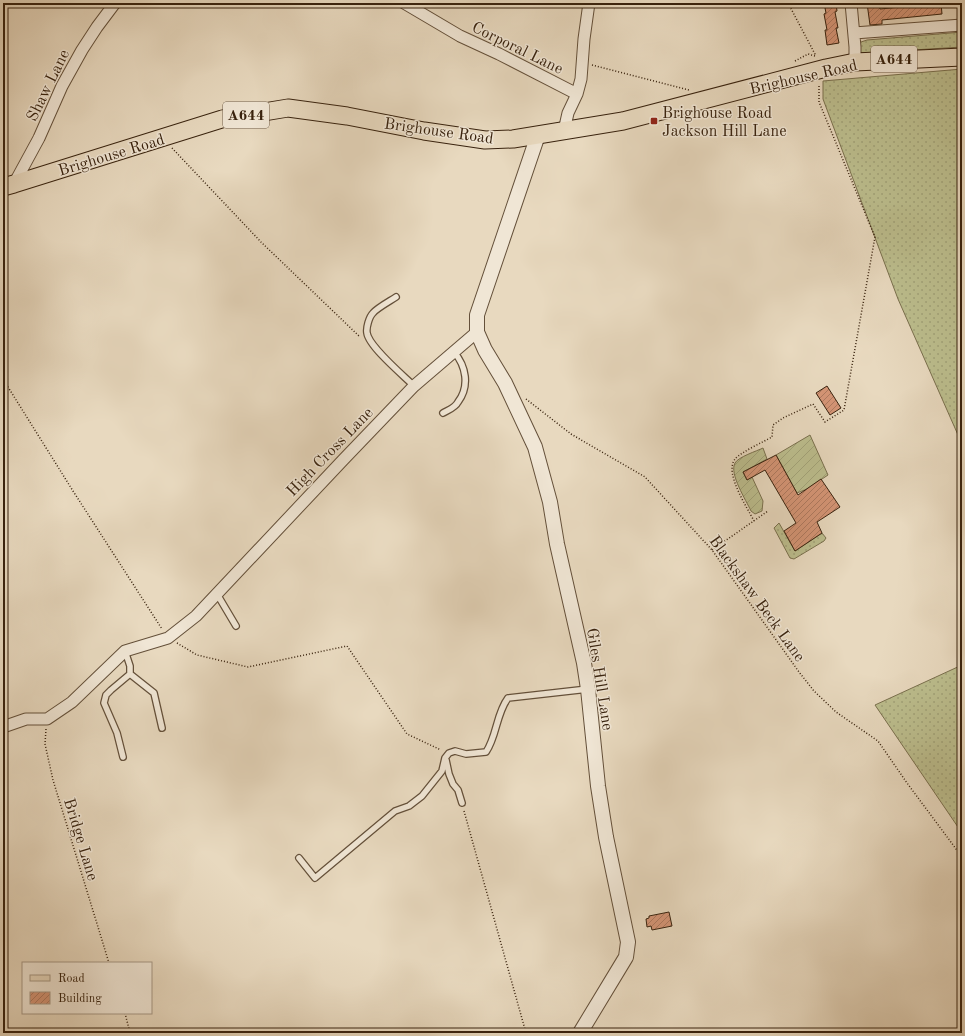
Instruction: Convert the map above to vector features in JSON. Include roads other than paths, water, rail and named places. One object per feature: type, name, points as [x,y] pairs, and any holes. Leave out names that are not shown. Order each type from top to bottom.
[{"type":"main road","name":"Brighouse Road","points":[[9,186],[222,120],[288,108],[347,116],[424,131],[485,140],[513,139],[623,121],[855,62],[962,57]]},
{"type":"street","name":"Shaw Lane","points":[[9,186],[38,138],[62,86],[82,50],[115,3]]},
{"type":"street","name":"Corporal Lane","points":[[404,3],[460,36],[577,94]]},
{"type":"street","points":[[564,131],[568,113],[577,94],[581,79],[589,3]]},
{"type":"street","points":[[851,3],[855,62]]},
{"type":"street","points":[[854,33],[962,25]]},
{"type":"street","points":[[477,332],[477,315],[538,135]]},
{"type":"street","name":"High Cross Lane","points":[[3,727],[26,719],[47,719],[72,702],[125,651],[168,638],[196,616],[342,460],[414,386],[477,332]]},
{"type":"street","name":"Giles Hill Lane","points":[[477,332],[485,350],[506,383],[535,447],[550,502],[588,689],[598,786],[606,838],[628,942],[626,957],[580,1033]]},
{"type":"lane","points":[[396,297],[372,313],[367,334],[381,354],[414,386]]},
{"type":"lane","points":[[442,413],[454,407],[459,402],[465,386],[464,366],[454,352]]},
{"type":"lane","points":[[217,594],[236,626]]},
{"type":"lane","points":[[123,757],[118,733],[104,703],[106,695],[130,674],[130,666],[125,651]]},
{"type":"lane","points":[[130,674],[154,693],[162,728]]},
{"type":"lane","points":[[299,858],[315,878],[395,811],[409,806],[422,796],[442,771],[447,756],[455,751],[466,754],[486,752],[490,746],[503,705],[508,698],[588,689]]},
{"type":"lane","points":[[447,756],[449,774],[453,784],[458,790],[462,803]]},
{"type":"place","name":"Brighouse Road Jackson Hill Lane","points":[[654,121]]}]
